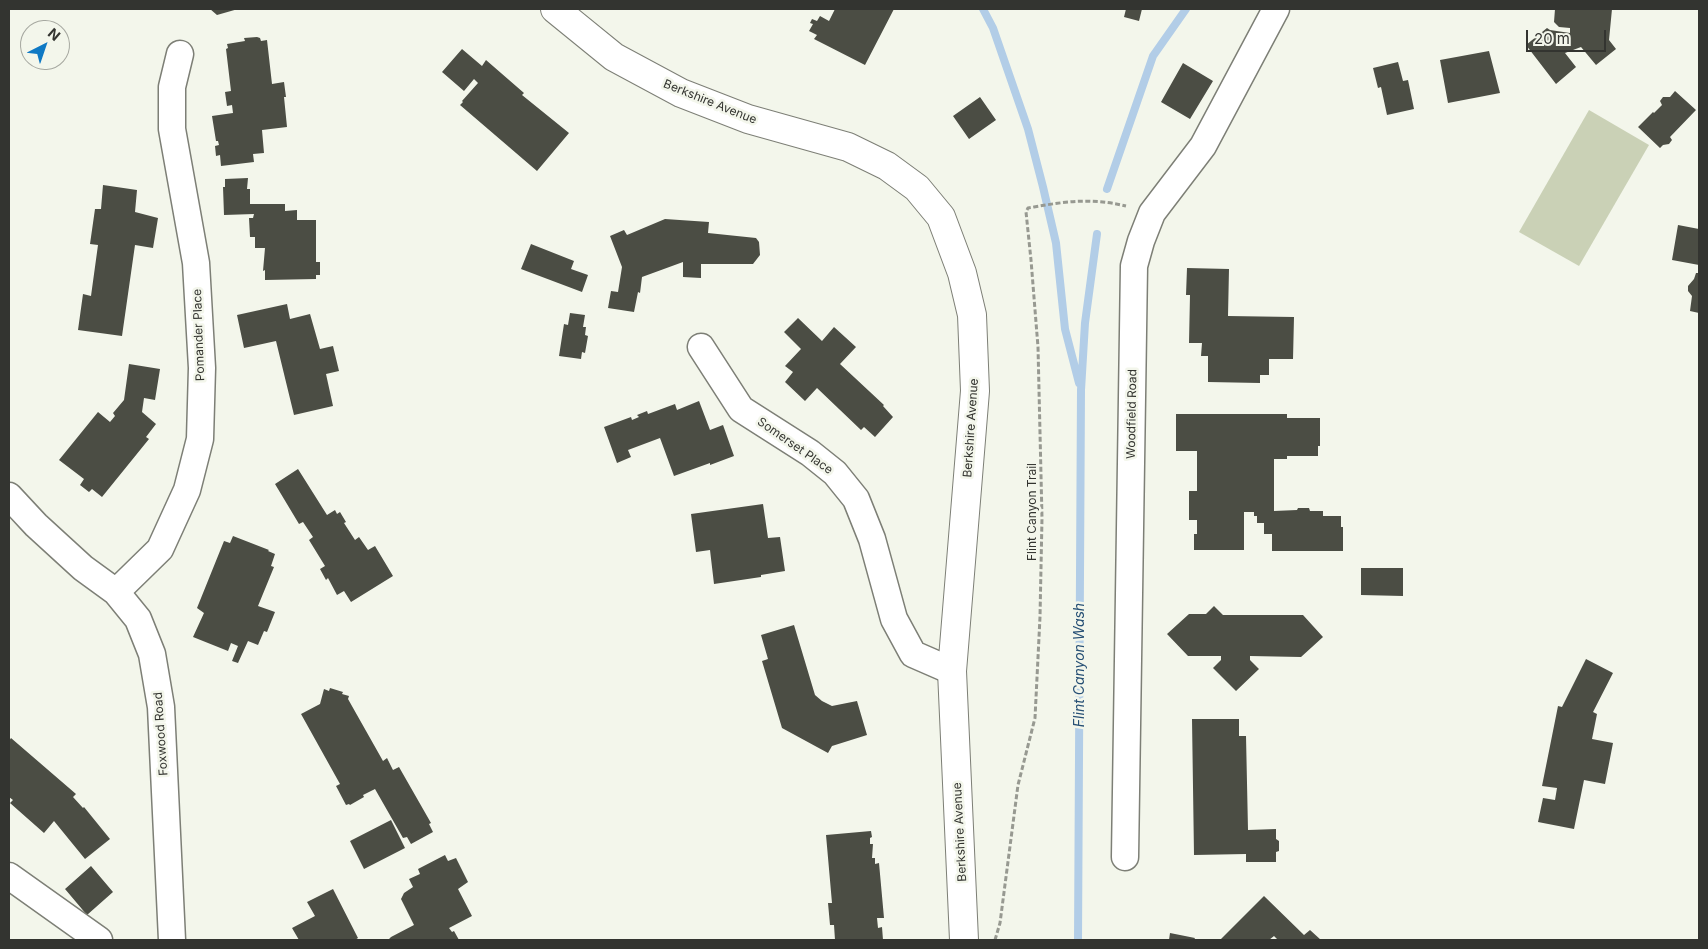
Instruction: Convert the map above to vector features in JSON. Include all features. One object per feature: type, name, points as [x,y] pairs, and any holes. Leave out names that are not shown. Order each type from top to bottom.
[{"type":"street","name":"Berkshire Avenue","points":[[555,9],[614,57],[682,92],[748,119],[848,147],[887,166],[918,188],[941,217],[962,273],[972,315],[975,392],[952,671],[964,940]]},
{"type":"street","name":"Woodfield Road","points":[[1125,856],[1134,266],[1140,241],[1152,213],[1203,146],[1276,9]]},
{"type":"street","name":"Pomander Place","points":[[116,592],[160,549],[187,490],[200,439],[202,368],[196,264],[172,129],[172,87],[180,54]]},
{"type":"street","name":"Somerset Place","points":[[701,347],[742,409],[810,453],[835,473],[856,499],[872,539],[894,619],[913,654],[952,671]]},
{"type":"street","name":"Foxwood Road","points":[[9,496],[36,525],[83,568],[116,592],[138,619],[152,654],[161,707],[172,940]]},
{"type":"street","points":[[9,876],[99,940]]},
{"type":"path","name":"Flint Canyon Trail","points":[[995,940],[1000,923],[1018,785],[1036,706],[1042,518],[1038,347],[1026,212],[1028,208],[1080,200],[1112,203],[1152,213]]},
{"type":"green space","points":[[1589,110],[1649,145],[1579,266],[1519,232]]},
{"type":"building","points":[[210,9],[238,9],[217,15]]},
{"type":"building","points":[[835,9],[894,9],[865,65],[814,39],[817,35],[809,31],[813,24],[810,23],[812,19],[817,21],[820,16],[829,21]]},
{"type":"building","points":[[1126,9],[1142,9],[1139,21],[1124,17]]},
{"type":"building","points":[[1555,9],[1612,9],[1609,40],[1616,49],[1596,65],[1581,47],[1565,53],[1576,67],[1556,84],[1526,45],[1547,28],[1570,33],[1570,28],[1559,27],[1554,22]]},
{"type":"building","points":[[257,37],[261,41],[267,40],[272,84],[284,82],[287,127],[262,130],[264,153],[253,154],[254,162],[221,166],[220,155],[216,156],[215,146],[219,145],[218,141],[216,141],[212,116],[233,113],[232,105],[227,106],[225,92],[231,91],[227,44],[245,41],[244,38]]},
{"type":"building","points":[[462,49],[482,66],[486,60],[524,93],[522,95],[569,133],[537,171],[460,105],[478,83],[474,79],[464,91],[442,72]]},
{"type":"building","points":[[1489,51],[1500,93],[1448,103],[1440,60]]},
{"type":"building","points":[[1398,62],[1403,81],[1408,80],[1414,109],[1387,115],[1381,87],[1378,88],[1373,68]]},
{"type":"building","points":[[1183,63],[1213,81],[1190,119],[1161,102]]},
{"type":"building","points":[[1675,91],[1696,110],[1670,137],[1672,140],[1669,144],[1663,145],[1660,148],[1638,127],[1662,105],[1660,101],[1663,97],[1670,97]]},
{"type":"building","points":[[980,97],[996,120],[969,139],[953,116]]},
{"type":"building","points":[[248,178],[247,189],[250,189],[250,204],[285,204],[285,211],[297,210],[297,220],[316,220],[316,262],[320,262],[320,275],[316,275],[316,279],[265,280],[265,270],[263,271],[265,248],[255,248],[255,237],[250,237],[249,218],[253,218],[254,214],[224,215],[223,187],[225,187],[225,179]]},
{"type":"building","points":[[103,185],[137,190],[135,212],[158,218],[153,248],[135,245],[122,336],[78,330],[83,294],[91,296],[98,245],[90,244],[95,209],[101,209]]},
{"type":"building","points":[[665,219],[709,222],[708,233],[756,238],[759,242],[760,255],[753,264],[701,264],[701,278],[683,277],[683,262],[642,277],[640,293],[638,292],[634,312],[608,308],[611,291],[618,292],[622,267],[610,236],[624,230],[627,235]]},
{"type":"building","points":[[1678,225],[1699,229],[1699,265],[1672,260]]},
{"type":"building","points":[[531,244],[574,261],[571,269],[588,275],[582,292],[521,269]]},
{"type":"building","points":[[1187,268],[1229,269],[1228,316],[1294,317],[1293,359],[1269,359],[1269,375],[1260,375],[1260,383],[1208,382],[1208,356],[1201,356],[1202,343],[1189,343],[1190,295],[1186,295]]},
{"type":"building","points":[[1696,273],[1699,273],[1699,313],[1690,311],[1692,296],[1688,291],[1688,286]]},
{"type":"building","points":[[287,304],[290,319],[310,314],[320,349],[333,346],[339,371],[326,374],[333,406],[294,415],[276,341],[244,348],[237,315]]},
{"type":"building","points":[[570,313],[585,315],[583,327],[586,327],[585,335],[588,336],[585,353],[582,352],[581,359],[559,356],[564,324],[568,325]]},
{"type":"building","points":[[798,318],[822,341],[834,327],[856,347],[840,364],[884,405],[893,417],[875,437],[864,427],[861,430],[817,388],[805,401],[785,382],[793,372],[785,366],[801,349],[784,332]]},
{"type":"building","points":[[129,364],[160,369],[155,400],[144,398],[142,412],[156,424],[146,437],[149,439],[102,497],[92,489],[89,492],[80,485],[84,479],[59,460],[98,412],[110,422],[115,416],[113,413],[124,400]]},
{"type":"building","points":[[699,401],[710,430],[723,425],[734,456],[674,476],[660,438],[628,450],[631,457],[617,463],[604,427],[631,417],[632,420],[639,417],[637,415],[647,411],[648,414],[675,404],[677,410]]},
{"type":"building","points":[[1176,414],[1287,414],[1287,418],[1320,418],[1318,456],[1287,456],[1287,459],[1274,459],[1274,511],[1309,508],[1310,511],[1323,511],[1323,516],[1341,516],[1343,551],[1272,551],[1272,534],[1264,534],[1264,523],[1257,523],[1257,516],[1254,516],[1254,512],[1244,512],[1244,550],[1194,550],[1194,534],[1197,534],[1197,520],[1189,520],[1189,491],[1197,491],[1197,451],[1176,451]]},
{"type":"building","points":[[298,469],[327,515],[335,510],[337,514],[340,512],[346,522],[344,523],[355,540],[359,537],[368,550],[375,546],[393,576],[351,602],[344,591],[337,595],[328,578],[326,580],[320,569],[325,566],[309,540],[313,537],[303,522],[299,524],[275,484]]},
{"type":"building","points":[[763,504],[768,538],[780,537],[785,571],[761,575],[761,577],[714,584],[710,550],[696,552],[691,514]]},
{"type":"building","points":[[233,536],[275,554],[271,566],[274,567],[258,606],[275,612],[267,632],[264,631],[258,645],[248,641],[238,663],[232,661],[238,646],[231,643],[228,651],[193,637],[204,613],[197,608],[224,541],[230,543]]},
{"type":"building","points":[[1361,568],[1403,568],[1403,596],[1361,595]]},
{"type":"building","points":[[1214,606],[1223,615],[1303,615],[1323,637],[1301,657],[1250,656],[1250,660],[1259,669],[1236,691],[1213,668],[1221,660],[1221,656],[1188,656],[1167,634],[1189,614],[1206,614]]},
{"type":"building","points":[[794,625],[815,695],[832,706],[857,701],[867,735],[832,746],[828,753],[782,728],[762,661],[768,659],[761,635]]},
{"type":"building","points":[[1586,659],[1613,673],[1593,712],[1597,714],[1592,739],[1613,743],[1605,784],[1584,780],[1574,829],[1538,822],[1543,798],[1555,800],[1557,788],[1542,786],[1558,706],[1562,707]]},
{"type":"building","points":[[330,688],[349,696],[348,699],[383,761],[387,758],[393,770],[399,767],[431,823],[429,824],[433,832],[411,844],[407,837],[403,838],[375,789],[350,805],[346,805],[336,786],[340,784],[301,714],[320,704],[324,689],[329,691]]},
{"type":"building","points":[[1192,719],[1239,719],[1239,736],[1246,736],[1248,830],[1276,829],[1279,851],[1276,852],[1276,862],[1246,862],[1246,854],[1194,855]]},
{"type":"building","points":[[11,738],[76,794],[73,797],[84,807],[110,839],[85,859],[54,821],[44,833],[10,803],[13,800],[9,797],[9,741]]},
{"type":"building","points":[[391,820],[405,848],[364,869],[350,841]]},
{"type":"building","points":[[871,831],[870,844],[873,844],[872,858],[875,858],[875,864],[879,863],[884,918],[877,918],[878,928],[882,927],[883,940],[835,940],[834,925],[830,925],[828,903],[832,903],[826,835]]},
{"type":"building","points":[[445,855],[448,861],[456,858],[468,882],[458,889],[472,916],[449,928],[452,932],[454,931],[459,940],[388,940],[414,925],[401,899],[404,893],[413,887],[409,879],[420,874],[418,869]]},
{"type":"building","points":[[91,866],[113,892],[87,915],[65,889]]},
{"type":"building","points":[[333,889],[358,938],[355,940],[299,940],[292,928],[315,916],[307,902]]},
{"type":"building","points":[[1264,896],[1304,935],[1310,930],[1321,940],[1278,940],[1274,936],[1269,940],[1220,940]]},
{"type":"building","points":[[1170,933],[1195,938],[1194,940],[1169,940]]},
{"type":"waterway","points":[[983,9],[993,28],[1028,129],[1043,187],[1056,243],[1065,329],[1079,383]]},
{"type":"waterway","points":[[1107,189],[1153,56],[1186,9]]},
{"type":"waterway","name":"Flint Canyon Wash","points":[[1078,940],[1081,390],[1085,323],[1097,234]]}]
